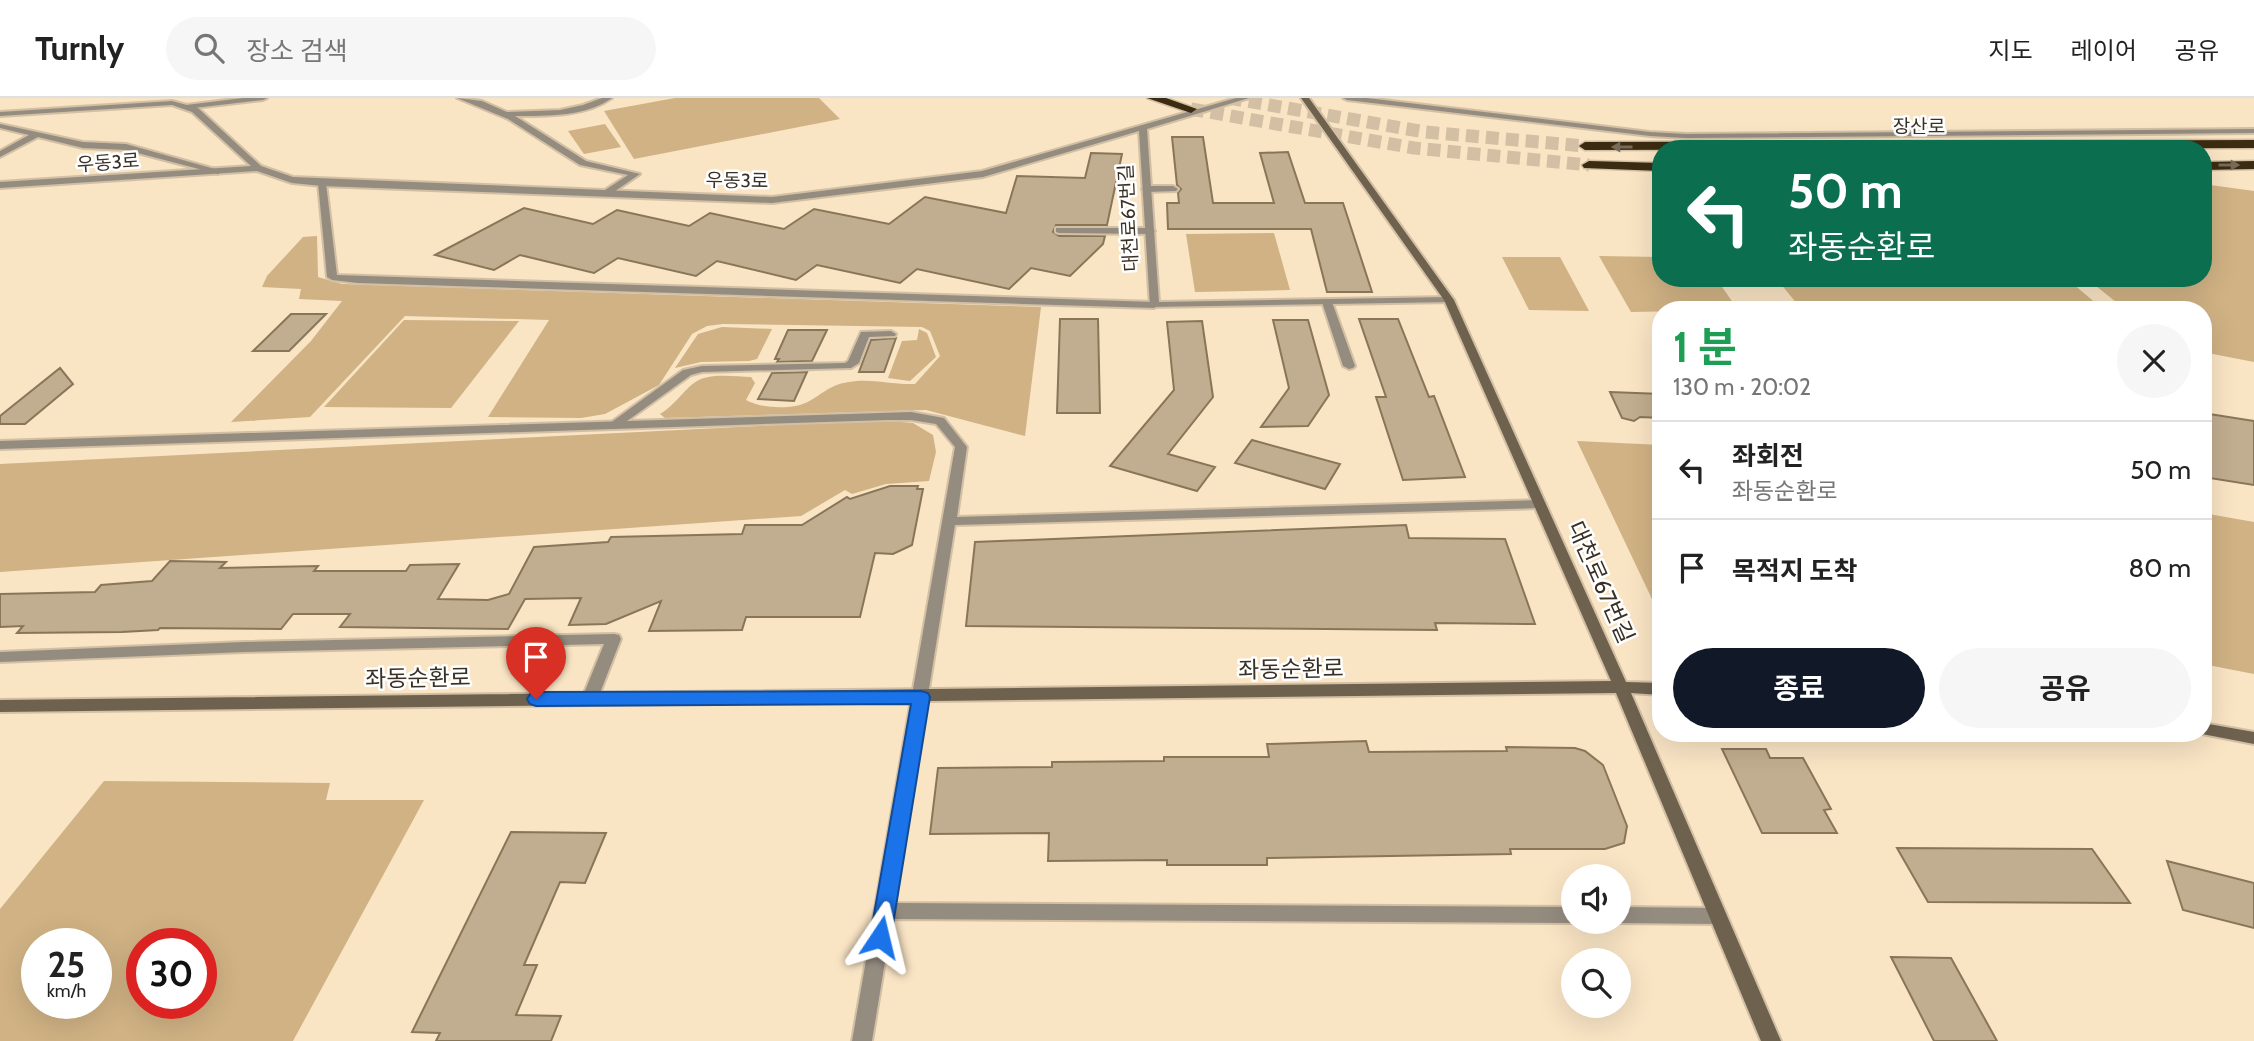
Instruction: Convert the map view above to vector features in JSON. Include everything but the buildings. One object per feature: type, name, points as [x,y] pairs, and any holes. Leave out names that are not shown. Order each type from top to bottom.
[{"type":"highway","points":[[1153,98],[1191,109]]},
{"type":"highway","name":"장산로","points":[[2212,144],[2254,144]]},
{"type":"highway","name":"장산로","points":[[1585,146],[1652,146]]},
{"type":"highway","points":[[1589,164],[1652,167]]},
{"type":"highway","points":[[2212,166],[2254,165]]},
{"type":"street","points":[[112,106],[131,98]]},
{"type":"street","points":[[186,107],[263,98]]},
{"type":"street","points":[[461,98],[485,102],[509,114],[556,149],[586,165],[636,174],[605,194]]},
{"type":"street","points":[[509,114],[573,110],[608,98]]},
{"type":"street","name":"우동3로","points":[[0,185],[258,169],[292,180],[322,183],[772,200],[983,174],[1245,98]]},
{"type":"street","name":"대천로67번길","points":[[1305,98],[1449,300],[1621,687],[1771,1041]]},
{"type":"street","points":[[1347,98],[1686,136],[2254,131]]},
{"type":"street","points":[[0,114],[172,103],[195,110],[258,169]]},
{"type":"street","name":"우동3로","points":[[0,126],[83,145],[126,148],[218,171]]},
{"type":"street","name":"대천로67번길","points":[[1143,128],[1154,305]]},
{"type":"street","points":[[0,154],[37,134]]},
{"type":"street","points":[[322,183],[332,277],[358,280],[1154,305],[1449,300]]},
{"type":"street","points":[[1147,189],[1173,190]]},
{"type":"street","points":[[1059,230],[1150,231]]},
{"type":"street","points":[[1327,302],[1349,366]]},
{"type":"street","points":[[612,426],[687,372],[702,369],[847,366],[853,363],[865,334],[891,334]]},
{"type":"street","points":[[0,445],[888,416],[911,416],[940,421],[961,447],[862,1041]]},
{"type":"street","points":[[950,521],[1539,504]]},
{"type":"street","points":[[0,657],[244,647],[614,639],[590,698]]},
{"type":"street","name":"좌동순환로","points":[[0,706],[1652,689]]},
{"type":"street","points":[[2212,731],[2254,738]]},
{"type":"street","points":[[885,911],[1561,915]]},
{"type":"street","points":[[1631,915],[1717,916]]},
{"type":"shaded area","points":[[675,98],[819,98],[840,119],[634,159],[604,111]]},
{"type":"shaded area","points":[[605,124],[621,147],[584,154],[568,131]]},
{"type":"shaded area","points":[[2212,185],[2254,191],[2254,362],[2212,354],[2212,301],[2115,301],[2097,287],[2212,287]]},
{"type":"shaded area","points":[[1274,233],[1290,290],[1195,292],[1186,234]]},
{"type":"shaded area","points":[[317,236],[318,277],[342,284],[1041,307],[1025,436],[926,410],[665,418],[660,414],[694,383],[714,376],[751,377],[755,383],[746,400],[758,405],[780,407],[800,405],[834,386],[849,382],[915,384],[940,356],[930,331],[922,327],[707,326],[692,334],[659,385],[605,414],[581,418],[488,417],[549,320],[405,316],[310,417],[231,422],[311,341],[342,301],[299,299],[301,289],[262,287],[267,276],[303,237]]},
{"type":"shaded area","points":[[1599,256],[1652,257],[1652,287],[1722,287],[1732,301],[1652,301],[1652,312],[1631,312]]},
{"type":"shaded area","points":[[1502,257],[1560,257],[1589,311],[1529,310]]},
{"type":"shaded area","points":[[1783,287],[2077,287],[2093,301],[1795,301]]},
{"type":"shaded area","points":[[404,320],[519,321],[451,408],[324,407]]},
{"type":"shaded area","points":[[722,327],[772,329],[757,359],[701,362],[675,368],[698,334]]},
{"type":"shaded area","points":[[919,329],[927,333],[936,357],[910,381],[888,378],[902,341],[917,340]]},
{"type":"shaded area","points":[[877,420],[913,423],[933,435],[936,452],[929,481],[886,484],[852,494],[845,490],[801,516],[0,572],[0,464]]},
{"type":"shaded area","points":[[1577,441],[1652,445],[1652,599]]},
{"type":"shaded area","points":[[2212,515],[2254,522],[2254,674],[2212,666]]},
{"type":"shaded area","points":[[104,781],[330,783],[326,800],[424,800],[293,1041],[0,1041],[0,909]]},
{"type":"tunnel","points":[[1229,98],[1425,132],[1585,146]]},
{"type":"tunnel","points":[[1191,109],[1414,148],[1589,165]]},
{"type":"route","points":[[536,699],[921,697],[880,937]]}]
